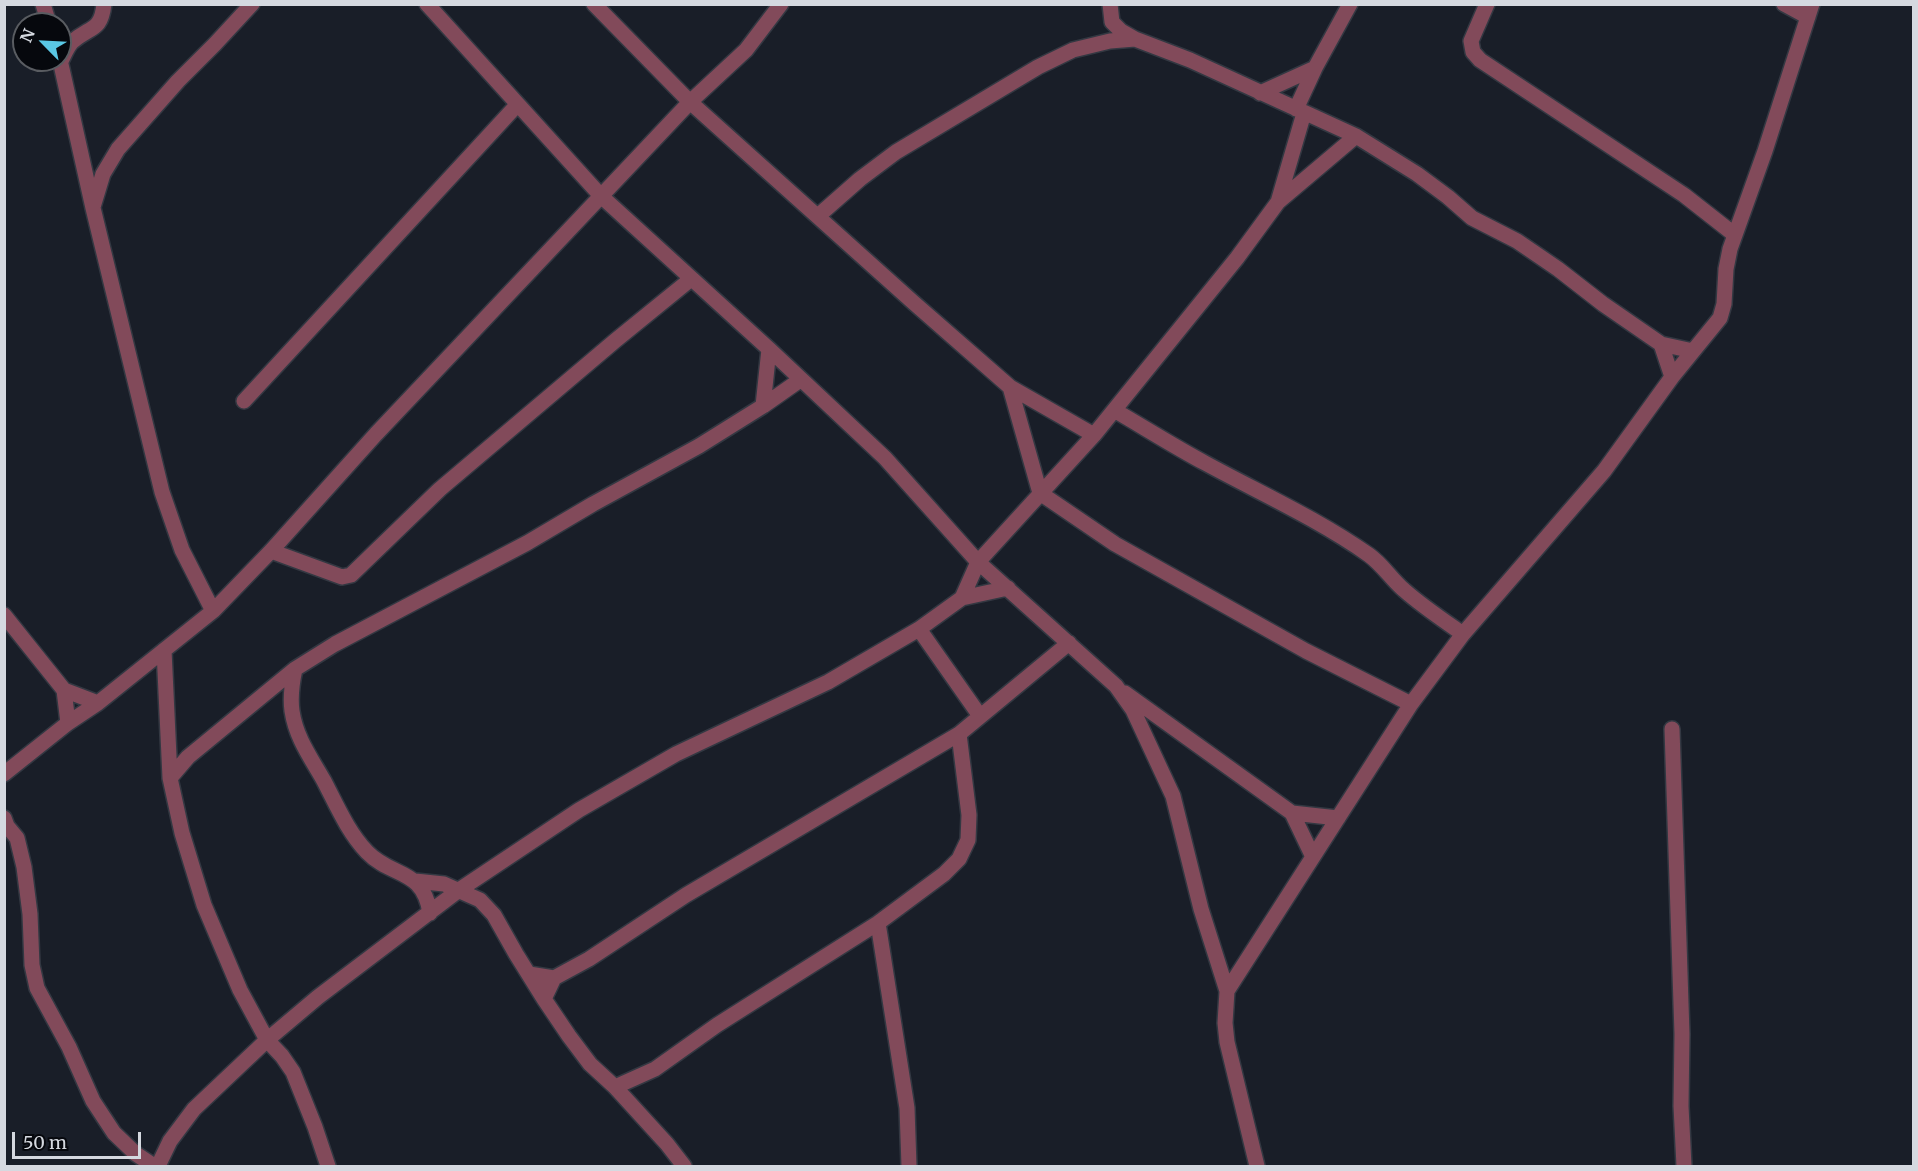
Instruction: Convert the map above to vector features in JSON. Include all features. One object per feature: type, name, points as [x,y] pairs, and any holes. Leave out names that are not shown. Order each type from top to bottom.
[{"type":"street","points":[[72,43],[99,24],[103,18],[104,4]]},
{"type":"street","points":[[93,207],[103,174],[118,149],[178,81],[252,4]]},
{"type":"street","points":[[428,4],[601,196],[885,458],[978,562],[1116,686],[1292,813],[1313,857]]},
{"type":"street","points":[[594,4],[690,102],[1010,387],[1094,435]]},
{"type":"street","points":[[4,774],[68,723],[98,703],[213,611],[690,102],[746,50],[781,4]]},
{"type":"street","points":[[1110,4],[1112,22],[1120,31],[1190,60],[1356,136],[1417,174],[1472,218],[1517,241],[1660,344],[1693,351]]},
{"type":"street","points":[[1278,202],[1300,111],[1315,68],[1350,4]]},
{"type":"street","points":[[1486,4],[1471,41],[1473,52],[1480,60],[1684,195],[1735,235]]},
{"type":"street","points":[[1227,991],[1411,704],[1463,634],[1604,471],[1672,377],[1720,318],[1724,304],[1726,269],[1730,249],[1765,151],[1810,10],[1784,4]]},
{"type":"street","points":[[818,216],[860,179],[896,152],[1038,67],[1073,50],[1110,41],[1135,39]]},
{"type":"street","points":[[1260,93],[1315,68]]},
{"type":"street","points":[[62,72],[162,492],[182,550],[213,611]]},
{"type":"street","points":[[244,401],[517,105]]},
{"type":"street","points":[[962,598],[978,562],[1094,435],[1238,258],[1278,202],[1356,136]]},
{"type":"street","points":[[271,550],[342,577],[351,575],[440,489],[691,279]]},
{"type":"street","points":[[1660,344],[1672,377]]},
{"type":"street","points":[[763,406],[769,349]]},
{"type":"street","points":[[170,778],[188,758],[295,669],[335,644],[527,543],[699,446],[800,380]]},
{"type":"street","points":[[1010,387],[1040,493],[1115,544],[1306,651],[1411,704]]},
{"type":"street","points":[[1114,410],[1203,462],[1306,516],[1369,555],[1383,566],[1391,578],[1410,595],[1463,634]]},
{"type":"street","points":[[4,818],[7,826],[17,838],[24,867],[30,914],[32,965],[37,988],[69,1047],[93,1101],[114,1133],[136,1154],[156,1167],[170,1141],[194,1109],[267,1040],[318,997],[459,890],[579,810],[676,754],[828,682],[919,629],[962,598],[1008,588]]},
{"type":"street","points":[[4,615],[64,690],[98,703]]},
{"type":"street","points":[[919,629],[980,716]]},
{"type":"street","points":[[544,999],[554,978],[590,959],[686,895],[959,734],[1069,644]]},
{"type":"street","points":[[164,650],[170,778],[182,833],[204,905],[240,990],[267,1040],[293,1072],[328,1167]]},
{"type":"street","points":[[295,669],[291,709],[296,730],[304,750],[356,838],[376,860],[415,880],[444,884],[480,900],[494,915],[544,999],[590,1064],[615,1087],[667,1143],[684,1167]]},
{"type":"street","points":[[1116,686],[1133,710],[1173,796],[1201,909],[1227,991],[1225,1023],[1227,1042],[1257,1167]]},
{"type":"street","points":[[64,690],[68,723]]},
{"type":"street","points":[[1672,729],[1684,1167]]},
{"type":"street","points":[[615,1087],[655,1069],[717,1025],[878,923],[959,859],[968,840],[969,815],[959,734]]},
{"type":"street","points":[[169,750],[188,758]]},
{"type":"street","points":[[1292,813],[1338,818]]},
{"type":"street","points":[[415,880],[428,899],[430,913]]},
{"type":"street","points":[[878,923],[907,1108],[909,1167]]},
{"type":"street","points":[[529,974],[554,978]]}]
